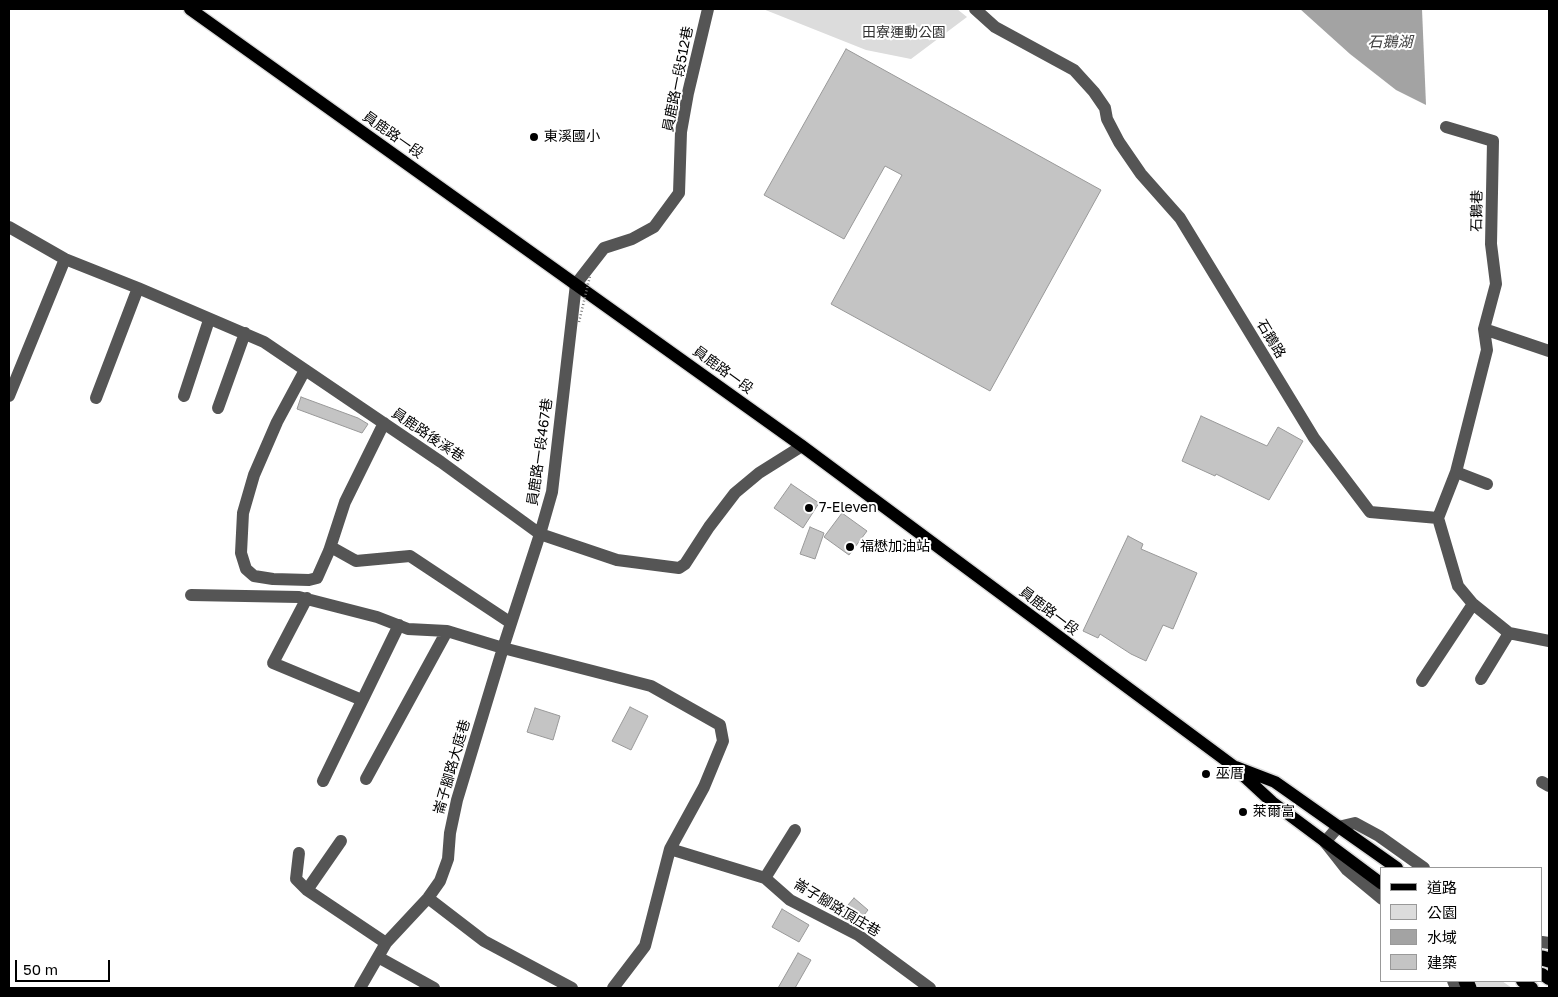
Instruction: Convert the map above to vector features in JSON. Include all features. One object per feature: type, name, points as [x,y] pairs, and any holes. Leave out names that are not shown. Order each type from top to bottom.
[{"type":"main road","name":"員鹿路一段","points":[[190,9],[802,446],[1232,765],[1272,802],[1380,883]]},
{"type":"main road","name":"員鹿路一段","points":[[1232,765],[1275,782],[1396,867]]},
{"type":"street","name":"員鹿路一段512巷","points":[[576,284],[604,248],[632,239],[654,227],[679,193],[681,132],[688,93],[708,9]]},
{"type":"street","name":"石鵝路","points":[[975,9],[995,27],[1074,70],[1094,92],[1105,108],[1119,142],[1141,174],[1180,218],[1314,438],[1370,512],[1438,518]]},
{"type":"street","name":"石鵝巷","points":[[1446,127],[1493,141],[1492,244],[1496,284],[1484,329]]},
{"type":"street","name":"員鹿路後溪巷","points":[[9,227],[65,259],[264,342],[441,462],[540,534],[617,560],[679,568],[685,564],[709,527],[735,493],[759,473],[802,446]]},
{"type":"street","points":[[9,396],[65,259]]},
{"type":"street","name":"員鹿路一段467巷","points":[[503,648],[552,492],[576,284]]},
{"type":"street","points":[[96,398],[138,288]]},
{"type":"street","points":[[184,396],[209,320]]},
{"type":"street","points":[[1549,351],[1484,329],[1487,350],[1456,472],[1438,518],[1458,586],[1474,604],[1509,633],[1549,641]]},
{"type":"street","points":[[218,408],[245,333]]},
{"type":"street","points":[[304,370],[277,422],[254,475],[243,513],[241,553],[246,569],[254,576],[273,579],[309,580],[317,578],[331,547],[345,502],[384,423]]},
{"type":"street","points":[[1456,472],[1487,484]]},
{"type":"street","points":[[331,547],[356,561],[410,556],[512,623]]},
{"type":"street","points":[[190,595],[307,598],[378,617],[408,628],[447,631],[503,648],[651,686],[720,725],[722,741],[704,787],[670,849],[645,946],[613,988]]},
{"type":"street","points":[[307,598],[273,664],[362,700]]},
{"type":"street","points":[[1422,681],[1474,604]]},
{"type":"street","points":[[323,781],[399,625]]},
{"type":"street","points":[[366,779],[447,631]]},
{"type":"street","points":[[1481,679],[1509,633]]},
{"type":"street","name":"崙子腳路大庭巷","points":[[360,988],[386,943],[428,898],[440,881],[448,859],[450,833],[457,800],[503,648]]},
{"type":"street","points":[[1380,897],[1347,870],[1325,842],[1338,827],[1355,823],[1379,836],[1423,867]]},
{"type":"street","points":[[765,878],[795,830]]},
{"type":"street","points":[[307,890],[341,841]]},
{"type":"street","name":"崙子腳路頂庄巷","points":[[670,849],[765,878],[790,900],[858,935],[930,988]]},
{"type":"street","points":[[299,853],[296,879],[307,890],[386,943]]},
{"type":"street","points":[[428,898],[484,942],[572,988]]},
{"type":"street","points":[[378,957],[434,988]]},
{"type":"path","points":[[579,322],[590,276]]},
{"type":"green space","name":"田寮運動公園","points":[[763,9],[957,9],[967,17],[911,59],[866,50]]},
{"type":"green space","points":[[1475,982],[1503,982],[1512,988],[1478,988]]},
{"type":"water","name":"石鵝湖","points":[[1300,9],[1422,9],[1426,105],[1396,90],[1350,54]]},
{"type":"building","points":[[846,49],[1101,190],[990,391],[831,304],[902,175],[885,166],[844,239],[764,195]]},
{"type":"building","points":[[301,397],[358,418],[368,424],[362,433],[297,409]]},
{"type":"building","points":[[1201,416],[1267,446],[1278,427],[1303,441],[1269,500],[1216,474],[1215,476],[1182,461]]},
{"type":"building","points":[[791,484],[819,503],[803,528],[774,508]]},
{"type":"building","points":[[842,513],[867,531],[849,555],[824,537]]},
{"type":"building","points":[[810,527],[824,533],[815,559],[800,554]]},
{"type":"building","points":[[1128,536],[1143,544],[1141,549],[1197,573],[1173,629],[1163,625],[1146,661],[1131,654],[1100,634],[1098,638],[1083,631]]},
{"type":"building","points":[[630,707],[648,716],[631,750],[612,741]]},
{"type":"building","points":[[535,708],[560,716],[553,740],[527,732]]},
{"type":"building","points":[[854,898],[868,910],[856,925],[841,913]]},
{"type":"building","points":[[782,909],[809,925],[799,942],[772,927]]},
{"type":"building","points":[[798,953],[811,960],[795,988],[778,988]]},
{"type":"place","name":"東溪國小","points":[[534,137]]},
{"type":"place","name":"7-Eleven","points":[[809,508]]},
{"type":"place","name":"福懋加油站","points":[[850,547]]},
{"type":"place","name":"巫厝","points":[[1206,774]]},
{"type":"place","name":"萊爾富","points":[[1243,812]]}]
